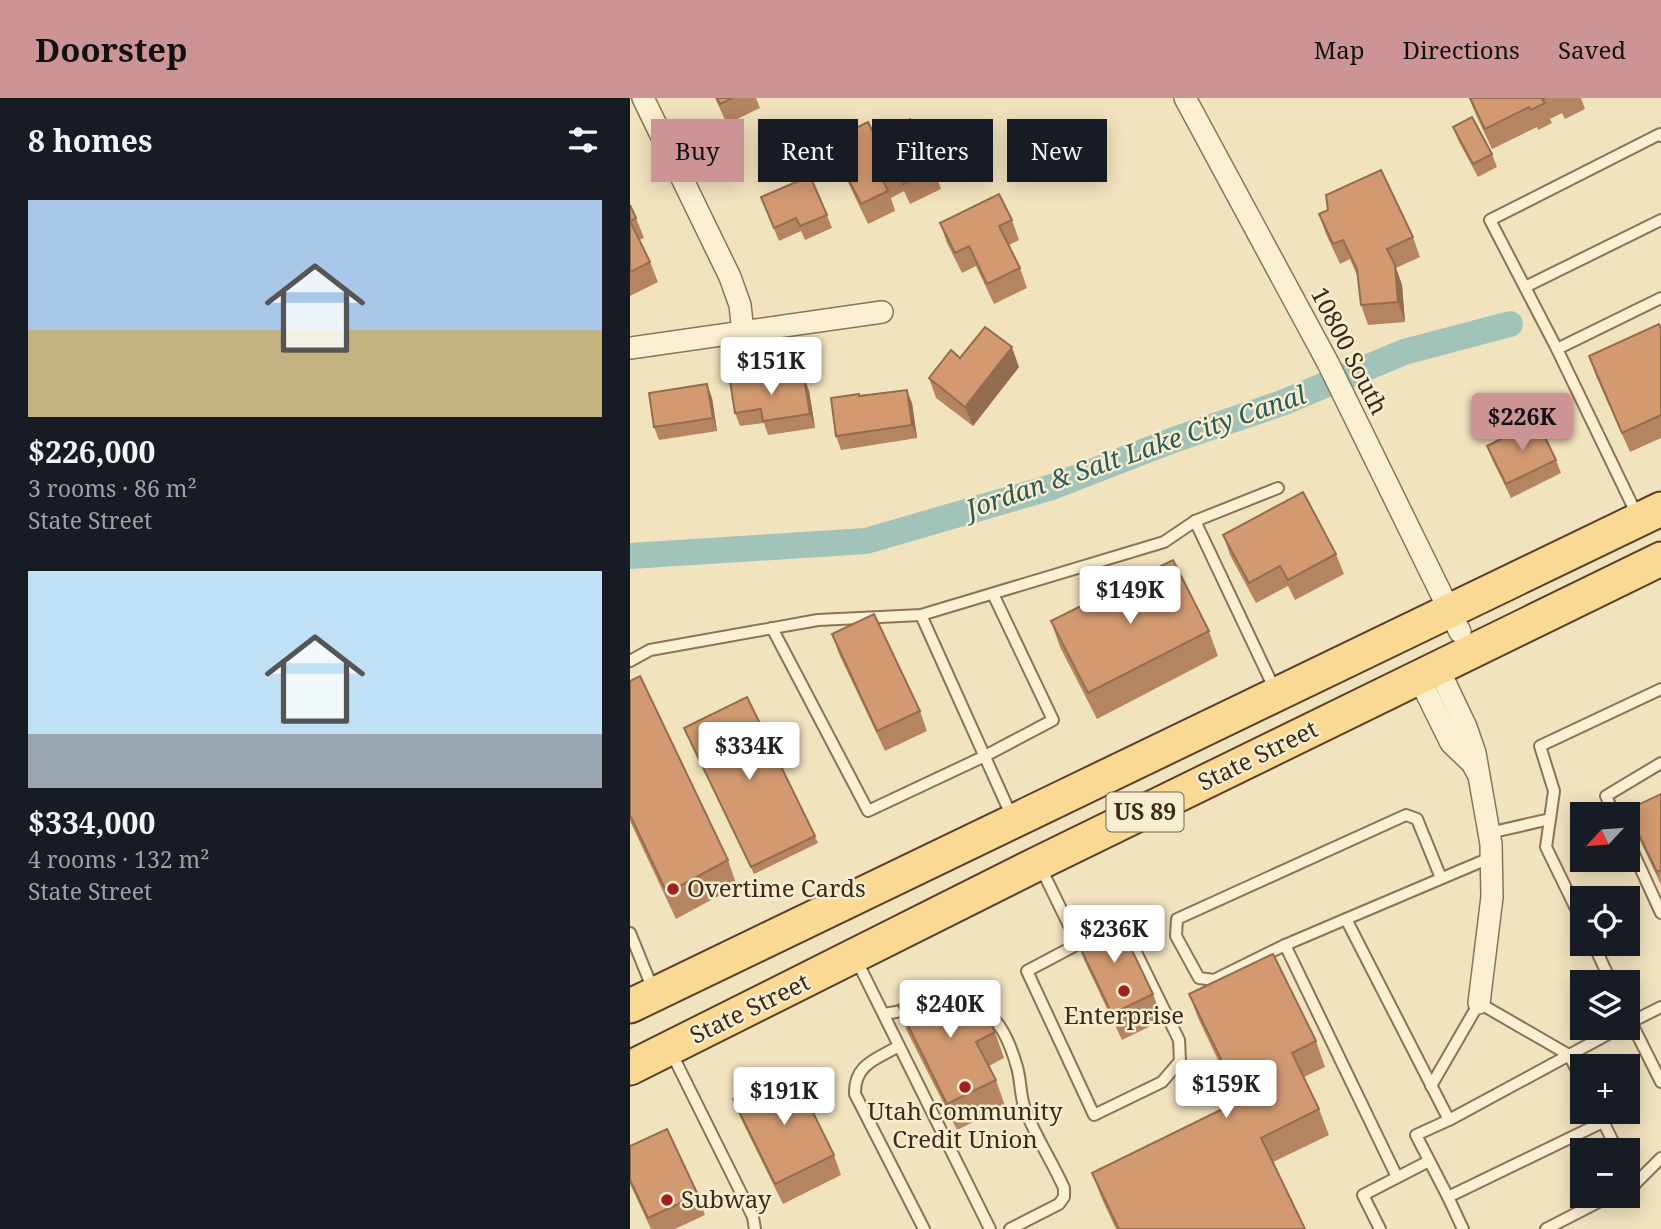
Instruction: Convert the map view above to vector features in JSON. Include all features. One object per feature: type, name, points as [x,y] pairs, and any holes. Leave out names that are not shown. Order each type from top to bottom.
[{"type":"main road","name":"State Street","points":[[642,1000],[1277,695],[1455,622],[1654,520]]},
{"type":"main road","name":"State Street","points":[[630,1068],[1039,863],[1661,559]]},
{"type":"main road","points":[[1429,673],[1416,666],[1420,655],[1455,622]]},
{"type":"main road","points":[[926,921],[962,889],[1009,857],[1263,733],[1278,711],[1277,695]]},
{"type":"street","points":[[643,98],[733,284],[740,305],[743,332]]},
{"type":"street","name":"10800 South","points":[[1185,98],[1328,363],[1455,622]]},
{"type":"street","points":[[630,348],[882,312]]},
{"type":"street","points":[[1429,673],[1451,743],[1472,763],[1480,779],[1489,833],[1492,897],[1479,1003]]},
{"type":"lane","points":[[1654,520],[1557,349],[1490,220],[1661,135]]},
{"type":"lane","points":[[1525,287],[1661,220]]},
{"type":"lane","points":[[1557,349],[1661,298]]},
{"type":"lane","points":[[630,661],[650,650],[818,620],[921,615],[1164,542],[1195,521],[1278,488]]},
{"type":"lane","points":[[1195,521],[1277,695]]},
{"type":"lane","points":[[772,628],[867,811],[985,756],[1053,720],[993,594]]},
{"type":"lane","points":[[921,615],[1015,822]]},
{"type":"lane","points":[[1570,896],[1546,847],[1554,791],[1540,746],[1661,689]]},
{"type":"lane","points":[[1609,802],[1606,796],[1661,763]]},
{"type":"lane","points":[[1441,878],[1417,819],[1406,815],[1177,919],[1176,936],[1199,978],[1214,980],[1286,945],[1492,857]]},
{"type":"lane","points":[[1489,833],[1550,819]]},
{"type":"lane","points":[[1039,863],[1078,944]]},
{"type":"lane","points":[[1640,867],[1661,913]]},
{"type":"lane","points":[[1346,919],[1449,1120]]},
{"type":"lane","points":[[1090,938],[1027,971],[1094,1115],[1161,1082],[1180,1061],[1179,1040],[1127,934],[1102,932]]},
{"type":"lane","points":[[630,933],[642,1000]]},
{"type":"lane","points":[[1286,945],[1397,1177]]},
{"type":"lane","points":[[855,957],[990,1229]]},
{"type":"lane","points":[[884,1014],[959,1003],[974,1005],[993,1017],[1009,1044],[1017,1067],[1025,1108],[1064,1188],[1064,1197],[1052,1209],[1010,1229]]},
{"type":"lane","points":[[1431,1086],[1479,1003],[1569,1055]]},
{"type":"lane","points":[[1640,1016],[1661,1006]]},
{"type":"lane","points":[[1463,1229],[1416,1135],[1449,1120],[1595,1040]]},
{"type":"lane","points":[[1637,1040],[1661,1082]]},
{"type":"lane","points":[[899,1046],[862,1067],[855,1082],[855,1094],[924,1229]]},
{"type":"lane","points":[[669,1049],[753,1217],[755,1229]]},
{"type":"lane","points":[[1448,1198],[1585,1124]]},
{"type":"lane","points":[[1640,1178],[1661,1158]]},
{"type":"lane","points":[[1380,1229],[1363,1195],[1429,1161]]},
{"type":"lane","points":[[1546,1229],[1587,1208]]},
{"type":"building","points":[[717,98],[732,98],[720,104]]},
{"type":"building","points":[[1470,98],[1545,98],[1542,99],[1545,103],[1531,110],[1529,107],[1485,129]]},
{"type":"building","points":[[1472,117],[1492,154],[1473,164],[1453,127]]},
{"type":"building","points":[[868,122],[872,130],[872,182],[884,182],[888,191],[861,204],[850,182],[858,182],[858,127]]},
{"type":"building","points":[[1381,170],[1413,237],[1387,249],[1395,265],[1398,302],[1361,305],[1357,269],[1343,240],[1333,244],[1319,214],[1328,210],[1326,195]]},
{"type":"building","points":[[796,182],[813,182],[827,215],[800,226],[796,218],[774,228],[761,197]]},
{"type":"building","points":[[999,194],[1012,220],[999,226],[1020,268],[987,284],[969,246],[955,253],[940,223]]},
{"type":"building","points":[[630,205],[636,218],[630,221]]},
{"type":"building","points":[[630,221],[650,262],[630,272]]},
{"type":"building","points":[[1659,324],[1661,415],[1622,433],[1589,356]]},
{"type":"building","points":[[985,327],[1012,347],[965,407],[929,378],[951,350],[960,358]]},
{"type":"building","points":[[772,375],[772,383],[804,378],[810,414],[763,421],[761,409],[735,413],[730,381]]},
{"type":"building","points":[[707,384],[713,418],[654,427],[649,393]]},
{"type":"building","points":[[907,390],[912,425],[836,436],[831,398]]},
{"type":"building","points":[[1537,421],[1556,460],[1506,484],[1487,446]]},
{"type":"building","points":[[1303,492],[1336,554],[1288,580],[1280,566],[1249,583],[1223,535]]},
{"type":"building","points":[[1173,560],[1209,631],[1088,693],[1051,621]]},
{"type":"building","points":[[874,614],[920,711],[877,731],[832,634]]},
{"type":"building","points":[[640,676],[728,860],[667,893],[630,815],[630,681]]},
{"type":"building","points":[[747,697],[815,836],[751,867],[684,728]]},
{"type":"building","points":[[1661,794],[1661,870],[1657,872],[1640,837],[1640,804]]},
{"type":"building","name":"Enterprise","points":[[1116,917],[1153,994],[1112,1014],[1075,937]]},
{"type":"building","points":[[1273,954],[1316,1041],[1292,1053],[1319,1109],[1261,1138],[1305,1229],[1119,1229],[1092,1173],[1241,1100],[1189,994]]},
{"type":"building","name":"Utah Community Credit Union","points":[[946,981],[961,1012],[980,1002],[995,1032],[976,1042],[996,1080],[947,1104],[898,1005]]},
{"type":"building","points":[[792,1070],[834,1155],[775,1184],[733,1099]]},
{"type":"building","name":"Subway","points":[[667,1129],[698,1195],[648,1218],[630,1180],[630,1146]]},
{"type":"waterway","name":"Jordan & Salt Lake City Canal","points":[[630,556],[866,541],[1052,487],[1176,439],[1282,403],[1404,352],[1510,324]]},
{"type":"place","name":"Overtime Cards","points":[[673,889]]},
{"type":"place","name":"Enterprise","points":[[1124,991]]},
{"type":"place","name":"Utah Community Credit Union","points":[[965,1087]]},
{"type":"place","name":"Subway","points":[[667,1200]]}]
